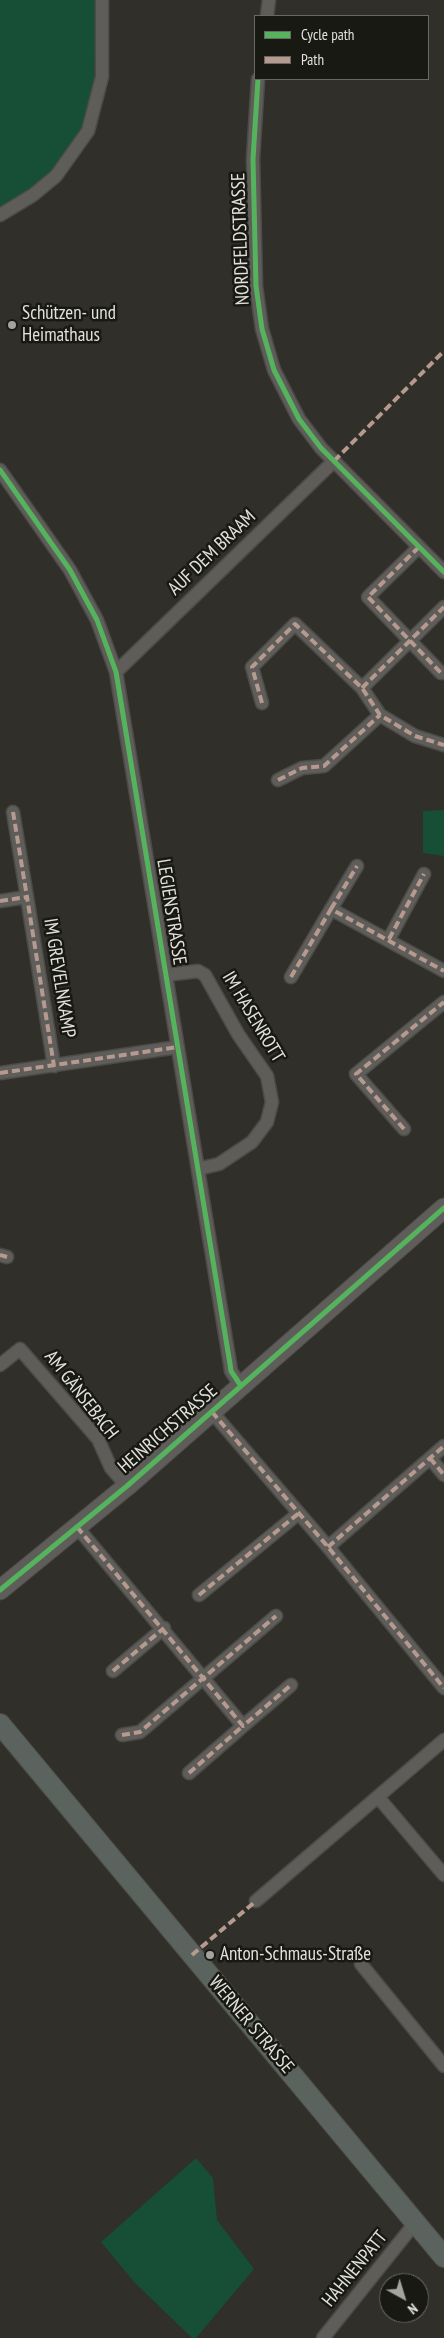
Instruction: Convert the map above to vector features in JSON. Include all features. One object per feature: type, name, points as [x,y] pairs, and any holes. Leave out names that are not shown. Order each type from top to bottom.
[{"type":"main road","name":"WERNER STRASSE","points":[[0,1724],[444,2257]]},
{"type":"street","points":[[0,215],[33,195],[56,176],[88,131],[102,77],[102,0]]},
{"type":"street","points":[[267,15],[269,0]]},
{"type":"street","name":"NORDFELDSTRASSE","points":[[258,80],[252,159],[257,305],[274,370],[290,405],[309,432],[334,461],[444,572]]},
{"type":"street","name":"AUF DEM BRAAM","points":[[116,672],[334,461]]},
{"type":"street","name":"LEGIENSTRASSE","points":[[0,470],[70,570],[97,620],[116,672],[231,1371],[241,1386]]},
{"type":"street","points":[[419,547],[368,598],[411,640],[441,673]]},
{"type":"street","points":[[362,688],[444,607]]},
{"type":"street","points":[[262,703],[252,667],[295,624],[362,688],[380,715],[415,736],[444,745]]},
{"type":"street","points":[[278,780],[302,768],[324,766],[380,715]]},
{"type":"street","name":"IM GREVELNKAMP","points":[[13,812],[54,1066]]},
{"type":"street","points":[[291,977],[357,866]]},
{"type":"street","points":[[388,939],[424,874]]},
{"type":"street","name":"IM GREVELNKAMP","points":[[0,901],[27,897]]},
{"type":"street","points":[[331,909],[444,971]]},
{"type":"street","name":"IM HASENROTT","points":[[166,975],[198,971],[205,975],[238,1034],[263,1069],[271,1090],[272,1102],[267,1122],[252,1142],[219,1164],[198,1169]]},
{"type":"street","points":[[404,1129],[356,1074],[444,1002]]},
{"type":"street","name":"IM GREVELNKAMP","points":[[0,1073],[178,1047]]},
{"type":"street","name":"HEINRICHSTRASSE","points":[[0,1590],[127,1486],[444,1208]]},
{"type":"street","name":"AM GÄNSEBACH","points":[[0,1365],[20,1349],[98,1440],[111,1468],[127,1486]]},
{"type":"street","points":[[212,1412],[328,1546],[444,1688]]},
{"type":"street","points":[[328,1546],[444,1446]]},
{"type":"street","points":[[430,1458],[444,1475]]},
{"type":"street","points":[[199,1596],[299,1513]]},
{"type":"street","points":[[77,1527],[205,1677],[243,1726]]},
{"type":"street","points":[[122,1735],[140,1732],[276,1616]]},
{"type":"street","points":[[113,1671],[164,1628]]},
{"type":"street","points":[[189,1774],[291,1685]]},
{"type":"street","points":[[256,1901],[444,1740]]},
{"type":"street","points":[[378,1797],[444,1875]]},
{"type":"street","points":[[361,1964],[444,2066]]},
{"type":"street","name":"HAHNENPATT","points":[[324,2338],[415,2223]]},
{"type":"green space","points":[[0,0],[96,0],[94,88],[83,128],[49,177],[0,208]]},
{"type":"green space","points":[[444,810],[444,856],[423,853],[423,811]]},
{"type":"green space","points":[[196,2158],[213,2178],[217,2220],[254,2269],[196,2338],[192,2338],[135,2283],[101,2242]]},
{"type":"marked path","points":[[334,461],[444,351]]},
{"type":"marked path","points":[[419,547],[368,597],[441,673]]},
{"type":"marked path","points":[[362,688],[444,607]]},
{"type":"marked path","points":[[262,703],[252,667],[295,624],[362,688],[380,715],[415,736],[444,745]]},
{"type":"marked path","points":[[278,780],[302,768],[324,766],[380,715]]},
{"type":"marked path","points":[[13,812],[27,897]]},
{"type":"marked path","points":[[331,909],[357,866]]},
{"type":"marked path","points":[[389,939],[424,874]]},
{"type":"marked path","points":[[0,901],[27,897],[54,1066]]},
{"type":"marked path","points":[[291,977],[331,909],[444,971]]},
{"type":"marked path","points":[[404,1129],[356,1074],[444,1002]]},
{"type":"marked path","points":[[0,1073],[178,1047]]},
{"type":"marked path","points":[[0,1255],[7,1257]]},
{"type":"marked path","points":[[212,1412],[328,1547],[444,1688]]},
{"type":"marked path","points":[[328,1547],[444,1446]]},
{"type":"marked path","points":[[430,1458],[444,1475]]},
{"type":"marked path","points":[[199,1595],[299,1513]]},
{"type":"marked path","points":[[77,1527],[243,1726],[291,1685]]},
{"type":"marked path","points":[[122,1735],[140,1732],[276,1616]]},
{"type":"marked path","points":[[113,1671],[164,1628]]},
{"type":"marked path","points":[[189,1773],[243,1726]]},
{"type":"marked path","points":[[192,1955],[256,1901]]},
{"type":"cycle path","points":[[258,80],[253,159],[256,286],[262,329],[274,370],[299,419],[321,448],[444,572]]},
{"type":"cycle path","points":[[0,470],[70,570],[97,620],[116,672],[231,1371],[241,1386]]},
{"type":"cycle path","points":[[0,1590],[127,1486],[444,1208]]},
{"type":"place","name":"Schützen- und Heimathaus","points":[[12,325]]},
{"type":"place","name":"Anton-Schmaus-Straße","points":[[210,1955]]}]
